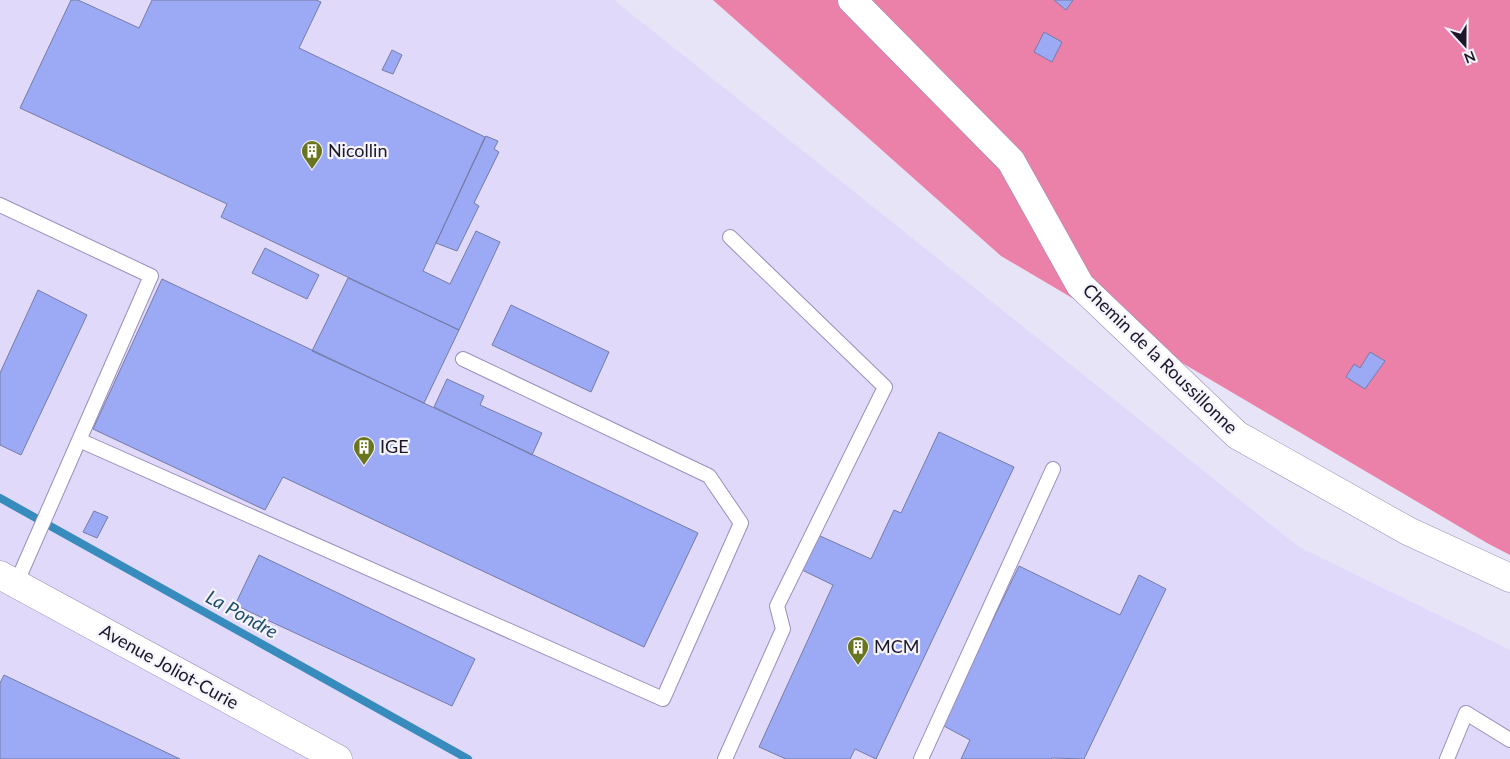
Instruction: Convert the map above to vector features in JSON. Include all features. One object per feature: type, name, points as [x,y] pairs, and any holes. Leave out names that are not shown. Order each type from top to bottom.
[{"type":"street","name":"Chemin de la Roussillonne","points":[[852,0],[1011,161],[1080,285],[1237,435],[1408,531],[1510,578]]},
{"type":"street","name":"Avenue Joliot-Curie","points":[[8,579],[338,759]]},
{"type":"lane","points":[[0,205],[151,276],[32,548],[8,579]]},
{"type":"lane","points":[[725,759],[782,629],[777,606],[885,387],[730,237]]},
{"type":"lane","points":[[79,440],[663,699],[741,523],[709,476],[463,359]]},
{"type":"lane","points":[[921,759],[1053,469]]},
{"type":"lane","points":[[1447,759],[1466,713],[1510,740]]},
{"type":"shaded area","points":[[0,0],[614,0],[1299,547],[1510,650],[1510,759],[0,759]]},
{"type":"shaded area","points":[[713,0],[1510,0],[1510,555],[1001,256]]},
{"type":"building","name":"Nicollin","points":[[71,0],[78,0],[139,28],[152,0],[316,0],[321,2],[299,48],[485,137],[423,271],[450,284],[476,231],[500,242],[459,330],[221,217],[227,204],[20,108]]},
{"type":"building","points":[[1054,0],[1073,0],[1066,10]]},
{"type":"building","points":[[1044,32],[1062,42],[1052,62],[1034,52]]},
{"type":"building","points":[[392,50],[402,55],[393,74],[382,70]]},
{"type":"building","points":[[486,136],[498,141],[494,149],[499,152],[474,203],[479,206],[457,251],[436,243]]},
{"type":"building","points":[[265,248],[319,275],[307,299],[252,273]]},
{"type":"building","points":[[348,278],[459,330],[424,403],[312,351]]},
{"type":"building","name":"IGE","points":[[162,279],[698,533],[644,647],[283,477],[265,510],[93,429]]},
{"type":"building","points":[[38,290],[87,315],[21,455],[0,445],[0,373]]},
{"type":"building","points":[[511,305],[609,352],[591,392],[492,345]]},
{"type":"building","points":[[1370,352],[1385,361],[1365,389],[1346,377],[1354,364],[1360,368]]},
{"type":"building","points":[[447,379],[484,396],[480,405],[542,433],[532,455],[434,407]]},
{"type":"building","name":"MCM","points":[[939,432],[1014,467],[876,759],[855,749],[850,759],[786,759],[759,747],[833,585],[802,570],[818,535],[871,559],[894,510],[901,513]]},
{"type":"building","points":[[94,511],[108,517],[97,538],[83,532]]},
{"type":"building","points":[[259,555],[475,659],[452,706],[235,605]]},
{"type":"building","points":[[1019,566],[1120,615],[1139,575],[1166,589],[1084,759],[961,759],[970,740],[942,725]]},
{"type":"building","points":[[4,675],[180,759],[0,759],[0,683]]},
{"type":"waterway","name":"La Pondre","points":[[0,498],[468,759]]},
{"type":"place","name":"Nicollin","points":[[312,170]]},
{"type":"place","name":"IGE","points":[[364,466]]},
{"type":"place","name":"MCM","points":[[858,666]]}]
